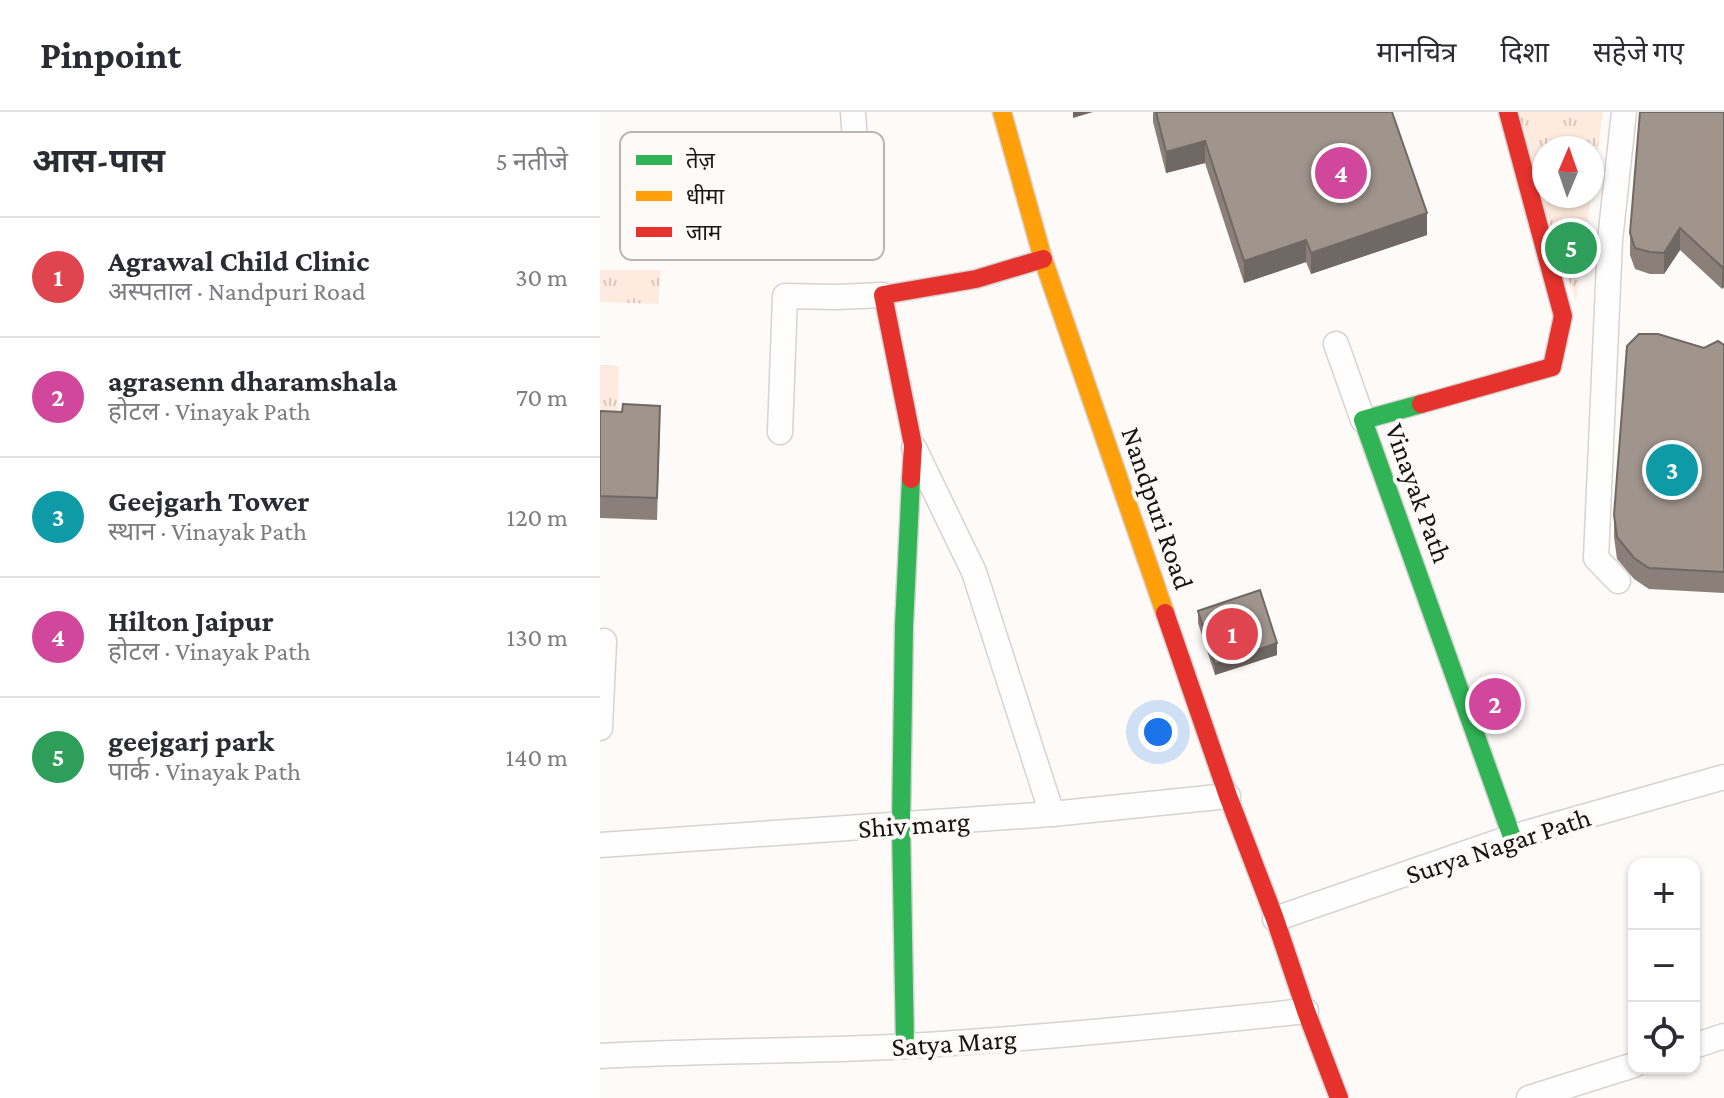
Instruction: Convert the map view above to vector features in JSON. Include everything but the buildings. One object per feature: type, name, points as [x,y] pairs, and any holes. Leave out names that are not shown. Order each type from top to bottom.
[{"type":"street","points":[[853,112],[854,132]]},
{"type":"street","name":"Nandpuri Road","points":[[1002,112],[1043,259],[1228,796],[1339,1098]]},
{"type":"street","name":"Vinayak Path","points":[[1508,112],[1563,316],[1552,367],[1363,420],[1512,837]]},
{"type":"street","points":[[1618,581],[1596,558],[1610,240],[1624,112]]},
{"type":"street","points":[[780,432],[785,296],[883,295],[976,279],[1043,259]]},
{"type":"street","points":[[883,295],[913,445],[904,626],[901,825],[905,1046]]},
{"type":"street","points":[[1336,344],[1363,420]]},
{"type":"street","points":[[913,445],[974,572],[1052,814]]},
{"type":"street","points":[[600,728],[604,641]]},
{"type":"street","name":"Surya Nagar Path","points":[[1275,919],[1512,837],[1724,777]]},
{"type":"street","name":"Shiv marg","points":[[600,845],[1052,814],[1228,796]]},
{"type":"street","name":"Satya Marg","points":[[600,1056],[905,1046],[1096,1033],[1306,1011]]},
{"type":"street","points":[[1700,1044],[1724,1036]]},
{"type":"street","points":[[1529,1098],[1628,1067]]},
{"type":"green space","points":[[1518,112],[1603,112],[1600,136],[1532,136],[1532,169]]},
{"type":"green space","points":[[1544,208],[1589,208],[1576,300]]},
{"type":"green space","points":[[600,270],[661,270],[658,304],[600,302]]},
{"type":"green space","points":[[600,365],[619,366],[617,418],[600,417]]},
{"type":"traffic: fast","points":[[1421,404],[1363,420],[1512,837]]},
{"type":"traffic: fast","points":[[905,1046],[901,825],[904,626],[911,479]]},
{"type":"traffic: slow","points":[[1002,112],[1043,259],[1165,613]]},
{"type":"traffic: jam","points":[[1421,404],[1552,367],[1563,316],[1508,112]]},
{"type":"traffic: jam","points":[[911,479],[913,445],[883,295],[976,279],[1043,259]]},
{"type":"traffic: jam","points":[[1165,613],[1228,796],[1339,1098]]},
{"type":"place","name":"Hilton Jaipur","points":[[1341,173]]},
{"type":"place","name":"geejgarj park","points":[[1571,248]]},
{"type":"place","name":"Geejgarh Tower","points":[[1672,470]]},
{"type":"place","name":"Agrawal Child Clinic","points":[[1232,634]]},
{"type":"place","name":"agrasenn dharamshala","points":[[1495,704]]}]
